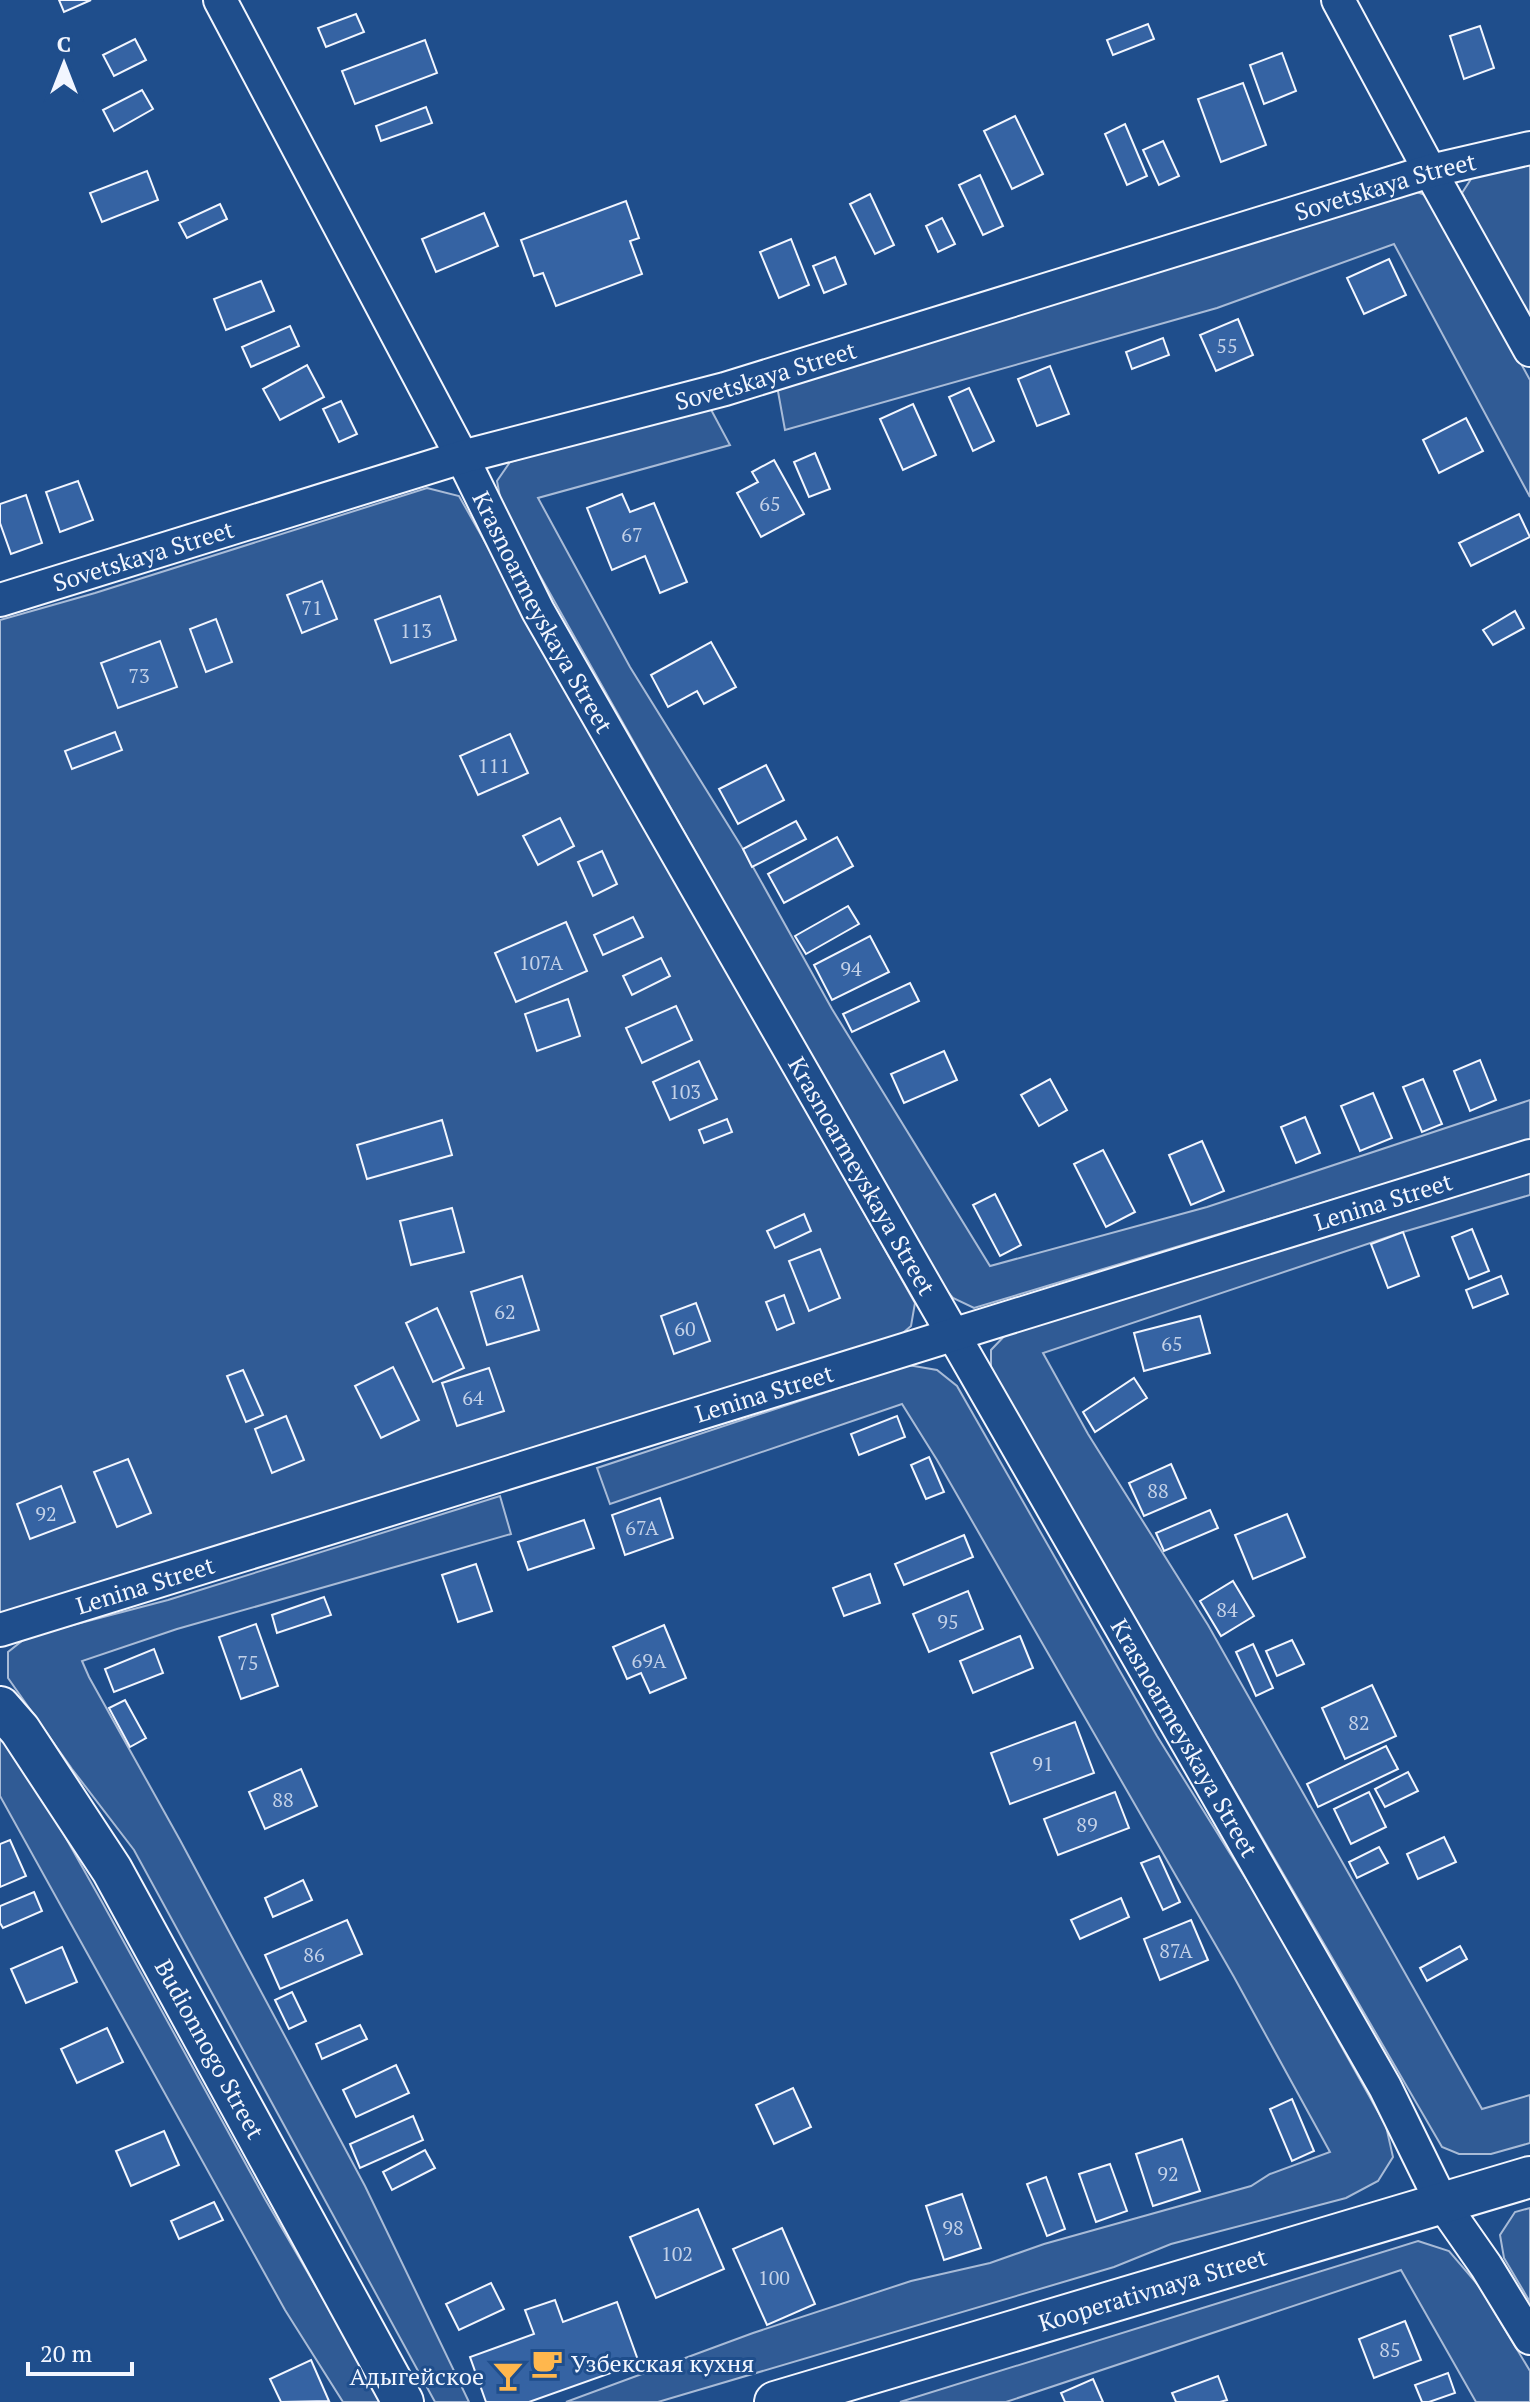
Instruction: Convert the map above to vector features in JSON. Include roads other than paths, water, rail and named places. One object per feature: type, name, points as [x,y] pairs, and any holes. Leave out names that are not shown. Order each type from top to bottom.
[{"type":"street","name":"Krasnoarmeyskaya Street","points":[[220,0],[462,457],[538,611],[1385,2087],[1442,2203],[1486,2266],[1530,2338]]},
{"type":"street","points":[[1338,0],[1530,350]]},
{"type":"street","name":"Sovetskaya Street","points":[[0,600],[462,457],[725,389],[1430,171],[1530,148]]},
{"type":"street","name":"Lenina Street","points":[[0,1630],[1530,1156]]},
{"type":"street","name":"Budionnogo Street","points":[[0,1707],[20,1730],[112,1870],[403,2402]]},
{"type":"street","name":"Kooperativnaya Street","points":[[775,2402],[1530,2177]]},
{"type":"place","name":"Узбекская кухня","points":[[547,2363]]},
{"type":"place","name":"Адыгейское","points":[[508,2376]]}]
